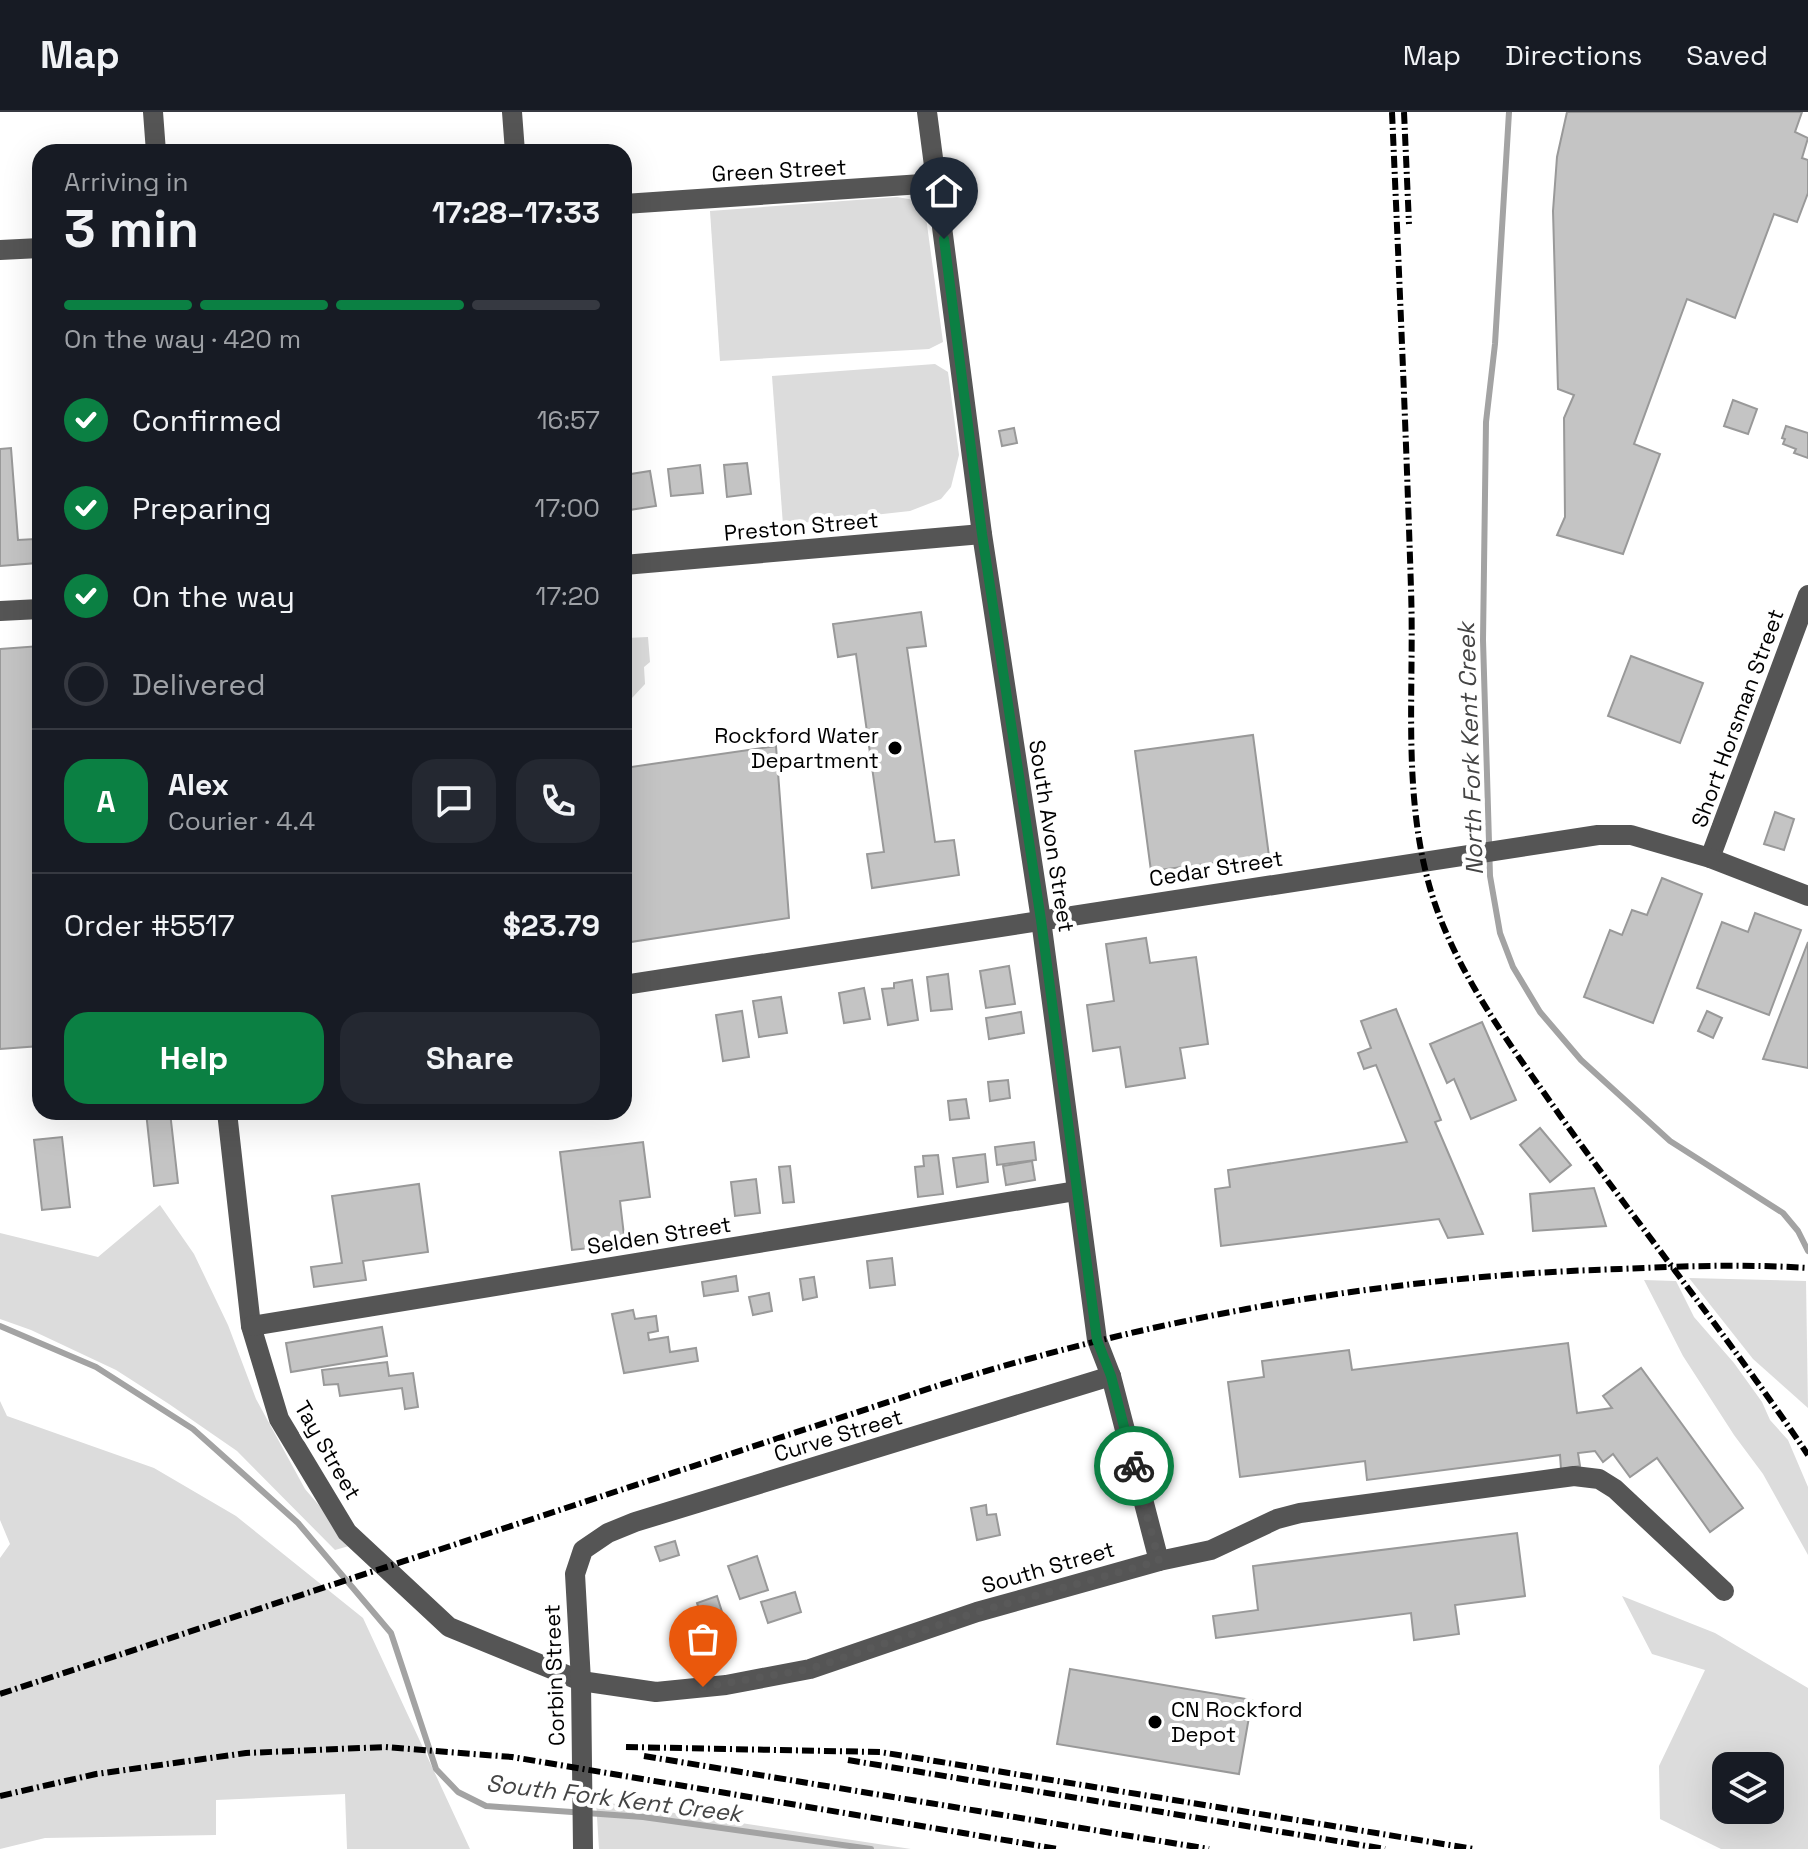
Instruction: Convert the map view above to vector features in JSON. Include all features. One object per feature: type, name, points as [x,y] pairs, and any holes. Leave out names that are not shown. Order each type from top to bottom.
[{"type":"street","points":[[153,112],[155,144]]},
{"type":"street","points":[[512,112],[514,144]]},
{"type":"street","name":"South Avon Street","points":[[927,112],[982,534],[1041,920],[1097,1340],[1111,1376],[1159,1561]]},
{"type":"street","name":"Green Street","points":[[632,203],[937,183]]},
{"type":"street","points":[[0,250],[32,248]]},
{"type":"street","name":"Preston Street","points":[[632,564],[982,534]]},
{"type":"street","name":"Short Horsman Street","points":[[1710,858],[1808,595]]},
{"type":"street","points":[[0,611],[32,609]]},
{"type":"street","name":"Cedar Street","points":[[632,984],[1598,835],[1631,835],[1710,858],[1808,896]]},
{"type":"street","name":"Tay Street","points":[[228,1120],[251,1326],[279,1419],[347,1532],[449,1627],[581,1681]]},
{"type":"street","name":"Selden Street","points":[[251,1326],[1076,1191]]},
{"type":"street","name":"Curve Street","points":[[583,1550],[608,1533],[635,1522],[1111,1376]]},
{"type":"street","name":"South Street","points":[[581,1681],[656,1692],[726,1685],[810,1669],[977,1612],[1159,1561],[1211,1550],[1277,1519],[1300,1513],[1574,1476],[1599,1479],[1615,1489],[1724,1591]]},
{"type":"street","name":"Corbin Street","points":[[583,1550],[575,1574],[581,1681],[583,1841]]},
{"type":"shaded area","points":[[897,197],[920,201],[925,210],[943,342],[929,349],[720,361],[710,211]]},
{"type":"shaded area","points":[[935,364],[948,372],[959,455],[951,487],[941,499],[910,511],[783,525],[772,376]]},
{"type":"shaded area","points":[[648,637],[650,662],[644,667],[645,684],[632,698],[632,638]]},
{"type":"shaded area","points":[[160,1205],[194,1254],[228,1325],[256,1399],[305,1489],[340,1530],[349,1546],[335,1550],[237,1451],[169,1404],[116,1370],[31,1330],[0,1319],[0,1233],[98,1257]]},
{"type":"shaded area","points":[[1689,1278],[1806,1281],[1808,1408],[1753,1359]]},
{"type":"shaded area","points":[[1644,1280],[1676,1281],[1694,1317],[1734,1363],[1762,1402],[1770,1420],[1788,1440],[1808,1487],[1808,1555],[1763,1474],[1683,1356]]},
{"type":"shaded area","points":[[0,1401],[7,1416],[154,1468],[236,1516],[363,1618],[470,1849],[347,1849],[345,1794],[216,1800],[216,1835],[45,1838],[0,1849],[0,1558],[10,1544],[0,1520]]},
{"type":"shaded area","points":[[1622,1596],[1715,1633],[1808,1688],[1808,1849],[1721,1849],[1660,1819],[1659,1766],[1705,1670],[1652,1654]]},
{"type":"shaded area","points":[[596,1801],[911,1849],[599,1849]]},
{"type":"building","points":[[1567,112],[1802,112],[1795,132],[1808,138],[1802,158],[1808,160],[1808,193],[1797,222],[1774,214],[1735,318],[1687,299],[1634,444],[1660,454],[1623,554],[1557,535],[1565,517],[1564,418],[1574,395],[1558,389],[1553,211],[1557,157]]},
{"type":"building","points":[[1733,400],[1757,409],[1748,434],[1724,426]]},
{"type":"building","points":[[1786,426],[1808,433],[1808,458],[1794,453],[1796,449],[1783,444]]},
{"type":"building","points":[[1014,428],[1017,443],[1002,446],[999,431]]},
{"type":"building","points":[[11,448],[18,540],[32,539],[32,563],[0,566],[0,449]]},
{"type":"building","points":[[747,463],[751,494],[727,497],[724,465]]},
{"type":"building","points":[[700,465],[703,493],[671,496],[668,469]]},
{"type":"building","points":[[650,471],[656,506],[632,510],[632,474]]},
{"type":"building","name":"Rockford Water Department","points":[[921,612],[926,646],[907,648],[935,842],[954,840],[959,875],[872,888],[867,854],[884,852],[856,654],[838,657],[833,624]]},
{"type":"building","points":[[32,647],[32,1047],[0,1049],[0,649]]},
{"type":"building","points":[[1631,656],[1703,683],[1680,743],[1608,716]]},
{"type":"building","points":[[1253,735],[1269,856],[1151,871],[1135,751]]},
{"type":"building","points":[[776,746],[789,918],[632,942],[632,767]]},
{"type":"building","points":[[1775,812],[1794,819],[1784,850],[1764,844]]},
{"type":"building","points":[[1662,878],[1702,894],[1653,1023],[1584,997],[1610,930],[1622,935],[1632,910],[1647,915]]},
{"type":"building","points":[[1755,913],[1801,930],[1769,1015],[1697,988],[1722,922],[1748,932]]},
{"type":"building","points":[[1146,938],[1150,963],[1196,957],[1208,1044],[1180,1048],[1185,1078],[1126,1087],[1120,1047],[1093,1051],[1087,1005],[1114,1001],[1106,944]]},
{"type":"building","points":[[1808,942],[1808,1068],[1763,1059]]},
{"type":"building","points":[[1009,966],[1015,1004],[986,1008],[980,971]]},
{"type":"building","points":[[948,974],[952,1009],[931,1011],[927,977]]},
{"type":"building","points":[[912,980],[918,1020],[888,1025],[882,989],[894,988],[894,983]]},
{"type":"building","points":[[864,988],[870,1019],[844,1023],[839,993]]},
{"type":"building","points":[[781,997],[787,1033],[759,1037],[753,1001]]},
{"type":"building","points":[[1396,1009],[1441,1120],[1435,1122],[1483,1234],[1448,1238],[1439,1219],[1221,1246],[1215,1189],[1230,1187],[1228,1170],[1407,1142],[1376,1065],[1364,1069],[1358,1053],[1371,1048],[1361,1021]]},
{"type":"building","points":[[742,1011],[749,1057],[723,1061],[716,1015]]},
{"type":"building","points":[[1707,1011],[1722,1018],[1713,1038],[1698,1031]]},
{"type":"building","points":[[1021,1012],[1024,1033],[989,1039],[986,1018]]},
{"type":"building","points":[[1482,1022],[1516,1100],[1471,1119],[1454,1079],[1447,1083],[1430,1044]]},
{"type":"building","points":[[1008,1080],[1010,1098],[990,1101],[988,1082]]},
{"type":"building","points":[[966,1099],[969,1118],[950,1120],[948,1101]]},
{"type":"building","points":[[147,1120],[171,1120],[178,1183],[154,1186]]},
{"type":"building","points":[[1540,1128],[1571,1165],[1550,1182],[1520,1145]]},
{"type":"building","points":[[62,1137],[70,1207],[42,1210],[34,1140]]},
{"type":"building","points":[[643,1142],[650,1197],[620,1201],[625,1244],[572,1250],[560,1152]]},
{"type":"building","points":[[1034,1142],[1036,1160],[997,1165],[995,1147]]},
{"type":"building","points":[[985,1154],[988,1182],[957,1187],[953,1158]]},
{"type":"building","points":[[938,1155],[943,1194],[918,1197],[915,1167],[924,1166],[923,1156]]},
{"type":"building","points":[[1032,1161],[1035,1180],[1006,1185],[1003,1166]]},
{"type":"building","points":[[790,1166],[794,1202],[783,1203],[779,1167]]},
{"type":"building","points":[[756,1179],[760,1213],[735,1216],[731,1182]]},
{"type":"building","points":[[419,1184],[428,1252],[363,1261],[366,1280],[314,1287],[311,1267],[342,1263],[332,1196]]},
{"type":"building","points":[[1594,1188],[1606,1226],[1533,1231],[1530,1194]]},
{"type":"building","points":[[892,1258],[895,1285],[870,1288],[867,1261]]},
{"type":"building","points":[[736,1276],[738,1291],[704,1296],[702,1282]]},
{"type":"building","points":[[814,1277],[817,1297],[803,1300],[800,1279]]},
{"type":"building","points":[[769,1293],[772,1311],[753,1315],[749,1297]]},
{"type":"building","points":[[633,1310],[635,1319],[656,1316],[658,1331],[648,1333],[649,1340],[668,1337],[670,1352],[696,1348],[698,1361],[624,1373],[612,1314]]},
{"type":"building","points":[[382,1327],[387,1356],[291,1372],[286,1343]]},
{"type":"building","points":[[1568,1343],[1577,1413],[1612,1408],[1603,1396],[1641,1368],[1743,1508],[1710,1532],[1657,1458],[1630,1477],[1613,1454],[1603,1462],[1595,1451],[1578,1453],[1580,1466],[1561,1469],[1560,1455],[1367,1480],[1365,1461],[1240,1477],[1228,1382],[1264,1377],[1262,1361],[1349,1350],[1352,1370]]},
{"type":"building","points":[[387,1362],[389,1376],[413,1373],[418,1407],[405,1409],[402,1388],[340,1396],[338,1384],[324,1385],[322,1370]]},
{"type":"building","points":[[986,1505],[987,1515],[996,1514],[1000,1535],[977,1540],[971,1508]]},
{"type":"building","points":[[1517,1533],[1525,1596],[1455,1605],[1459,1634],[1414,1640],[1411,1613],[1216,1638],[1213,1616],[1258,1610],[1253,1566]]},
{"type":"building","points":[[675,1541],[679,1555],[660,1561],[655,1547]]},
{"type":"building","points":[[757,1556],[768,1590],[740,1599],[728,1566]]},
{"type":"building","points":[[795,1592],[801,1612],[768,1623],[761,1602]]},
{"type":"building","points":[[717,1596],[729,1634],[710,1640],[697,1603]]},
{"type":"building","name":"CN Rockford Depot","points":[[1070,1669],[1252,1700],[1239,1774],[1057,1744]]},
{"type":"waterway","name":"North Fork Kent Creek","points":[[1509,112],[1495,344],[1486,422],[1483,640],[1490,876],[1500,933],[1513,967],[1540,1012],[1581,1060],[1670,1141],[1783,1213],[1798,1231],[1808,1251]]},
{"type":"waterway","name":"South Fork Kent Creek","points":[[0,1326],[96,1367],[193,1429],[298,1523],[391,1633],[436,1769],[458,1792],[486,1806],[643,1817],[871,1849]]},
{"type":"railway","points":[[1392,112],[1411,589],[1412,762],[1420,847],[1430,889],[1457,955],[1498,1026],[1808,1455]]},
{"type":"railway","points":[[1404,112],[1409,224]]},
{"type":"railway","points":[[0,1694],[940,1385],[1107,1339],[1276,1304],[1447,1280],[1667,1267],[1808,1268]]},
{"type":"railway","points":[[0,1796],[96,1774],[246,1753],[385,1747],[512,1757],[1058,1849]]},
{"type":"railway","points":[[626,1747],[880,1752],[1474,1849]]},
{"type":"railway","points":[[644,1756],[1209,1849]]},
{"type":"railway","points":[[848,1760],[1385,1849]]},
{"type":"way so far","points":[[703,1687],[810,1669],[977,1612],[1159,1561],[1134,1466]]},
{"type":"place","name":"Rockford Water Department","points":[[895,748]]},
{"type":"place","name":"CN Rockford Depot","points":[[1155,1722]]},
{"type":"route","points":[[944,239],[982,534],[1041,920],[1097,1340],[1111,1376],[1134,1466]]}]
